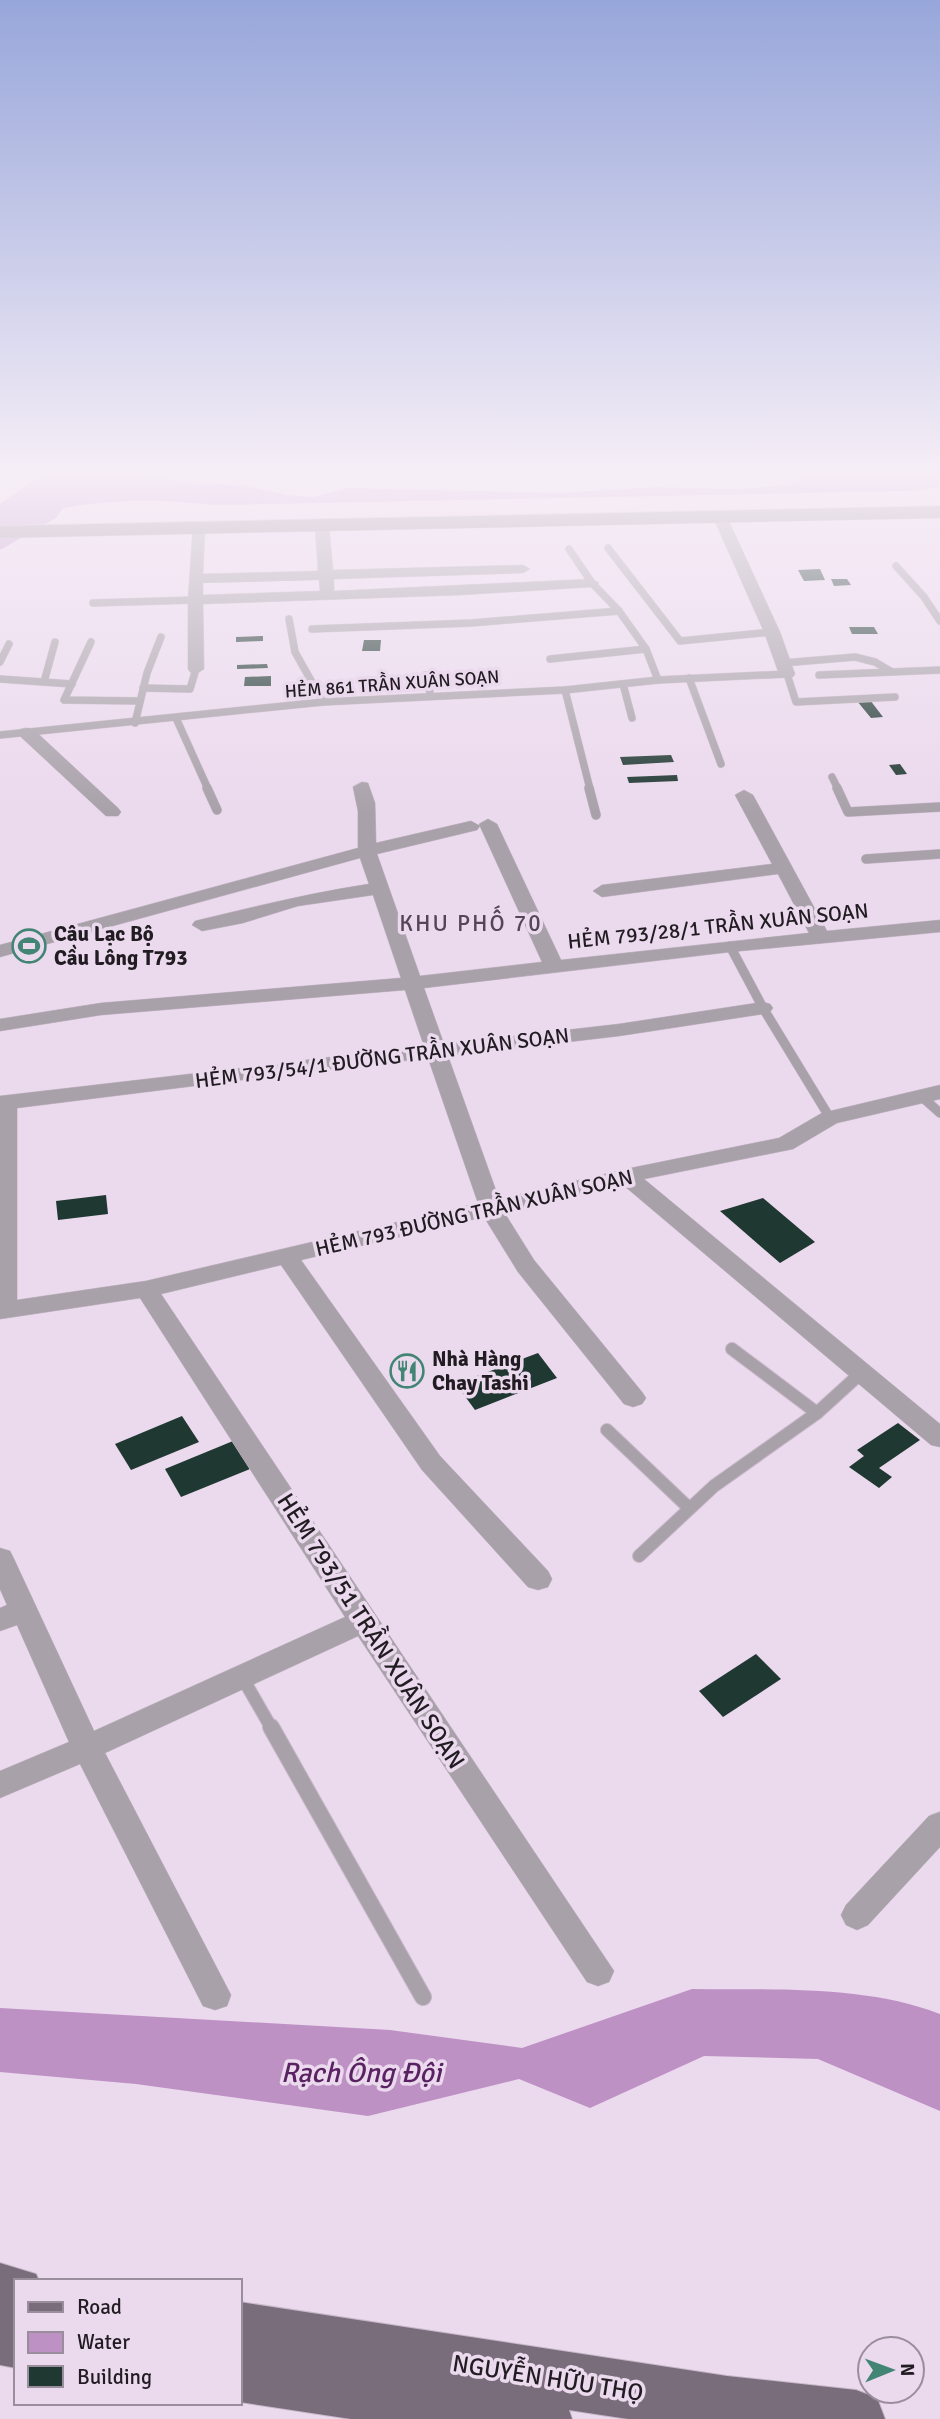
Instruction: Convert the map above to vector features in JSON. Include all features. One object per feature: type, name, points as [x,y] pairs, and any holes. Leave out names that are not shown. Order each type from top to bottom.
[{"type":"main road","name":"NGUYỄN HỮU THỌ","points":[[242,2331],[727,2405],[856,2419]]},
{"type":"main road","name":"NGUYỄN HỮU THỌ","points":[[242,2373],[543,2419]]},
{"type":"street","points":[[195,587],[196,668]]},
{"type":"street","points":[[327,587],[328,596]]},
{"type":"street","points":[[460,587],[461,591]]},
{"type":"street","points":[[195,600],[528,587]]},
{"type":"street","points":[[752,587],[785,668]]},
{"type":"street","points":[[27,733],[112,813]]},
{"type":"street","points":[[362,787],[367,810],[367,852],[491,1209],[526,1266],[633,1398]]},
{"type":"street","points":[[744,795],[821,937]]},
{"type":"street","points":[[0,950],[325,861],[480,825],[554,966]]},
{"type":"street","points":[[602,891],[785,868]]},
{"type":"street","points":[[202,925],[236,919],[296,901],[381,888]]},
{"type":"street","name":"HẺM 793/28/1 TRẦN XUÂN SOẠN","points":[[0,1025],[101,1009],[412,983],[730,946],[940,926]]},
{"type":"street","name":"HẺM 793/54/1 ĐƯỜNG TRẦN XUÂN SOẠN","points":[[306,1066],[619,1030],[763,1008]]},
{"type":"street","name":"HẺM 793/54/1 ĐƯỜNG TRẦN XUÂN SOẠN","points":[[3,1103],[242,1074]]},
{"type":"street","name":"HẺM 793 ĐƯỜNG TRẦN XUÂN SOẠN","points":[[2,1311],[146,1289],[626,1176],[785,1143],[830,1118],[930,1094]]},
{"type":"street","points":[[2,1311],[3,1103]]},
{"type":"street","points":[[626,1176],[940,1438]]},
{"type":"street","points":[[287,1257],[431,1463],[538,1579]]},
{"type":"street","name":"HẺM 793/51 TRẦN XUÂN SOẠN","points":[[146,1289],[363,1621],[598,1971]]},
{"type":"street","points":[[0,1559],[12,1615],[87,1748],[215,1995]]},
{"type":"street","points":[[0,1785],[87,1748],[363,1621]]},
{"type":"street","points":[[858,1915],[940,1826]]},
{"type":"lane","points":[[596,587],[619,611],[646,649],[658,680]]},
{"type":"lane","points":[[638,587],[680,640],[772,632]]},
{"type":"lane","points":[[915,587],[940,621]]},
{"type":"lane","points":[[93,603],[195,600]]},
{"type":"lane","points":[[312,629],[471,623],[619,611]]},
{"type":"lane","points":[[289,619],[295,652],[323,702]]},
{"type":"lane","points":[[135,723],[143,688],[161,636]]},
{"type":"lane","points":[[44,682],[55,642]]},
{"type":"lane","points":[[91,642],[64,700],[140,701]]},
{"type":"lane","points":[[0,663],[9,644]]},
{"type":"lane","points":[[550,659],[646,649]]},
{"type":"lane","name":"HẺM 861 TRẦN XUÂN SOẠN","points":[[0,735],[323,702],[565,690],[785,668],[855,657],[875,662],[892,672],[940,670]]},
{"type":"lane","points":[[143,688],[190,689],[196,668]]},
{"type":"lane","points":[[785,668],[796,702],[895,697]]},
{"type":"lane","points":[[819,675],[892,672]]},
{"type":"lane","points":[[425,675],[430,696]]},
{"type":"lane","points":[[689,678],[721,764]]},
{"type":"lane","points":[[0,679],[72,684]]},
{"type":"lane","points":[[623,684],[632,718]]},
{"type":"lane","points":[[565,690],[596,815]]},
{"type":"lane","points":[[176,718],[217,810]]},
{"type":"lane","points":[[832,777],[848,812],[940,807]]},
{"type":"lane","points":[[866,859],[940,854]]},
{"type":"lane","points":[[730,946],[763,1008],[830,1118]]},
{"type":"lane","name":"HẺM 793/54/1 ĐƯỜNG TRẦN XUÂN SOẠN","points":[[242,1074],[306,1066]]},
{"type":"lane","points":[[930,1094],[940,1113]]},
{"type":"lane","points":[[732,1349],[817,1413]]},
{"type":"lane","points":[[639,1556],[714,1486],[817,1413],[861,1373]]},
{"type":"lane","points":[[607,1430],[688,1508]]},
{"type":"lane","points":[[243,1677],[423,1997]]},
{"type":"water","name":"Rạch Ông Đội","points":[[692,1989],[850,1994],[881,1998],[940,2014],[940,2111],[818,2059],[704,2056],[590,2108],[519,2079],[368,2116],[136,2084],[0,2072],[0,2008],[390,2030],[522,2048]]},
{"type":"building","points":[[849,627],[874,627],[878,634],[852,634]]},
{"type":"building","points":[[263,636],[263,641],[236,642],[236,637]]},
{"type":"building","points":[[364,640],[381,640],[380,651],[362,651]]},
{"type":"building","points":[[267,664],[268,668],[237,669],[237,665]]},
{"type":"building","points":[[271,676],[271,686],[244,686],[245,677]]},
{"type":"building","points":[[870,700],[883,717],[871,718],[857,701]]},
{"type":"building","points":[[671,755],[674,762],[623,765],[620,757]]},
{"type":"building","points":[[900,764],[907,774],[896,775],[889,765]]},
{"type":"building","points":[[677,775],[678,781],[629,783],[627,777]]},
{"type":"building","points":[[106,1195],[108,1214],[58,1220],[56,1201]]},
{"type":"building","points":[[763,1198],[815,1242],[780,1263],[720,1211]]},
{"type":"building","points":[[538,1353],[557,1378],[475,1410],[456,1384]]},
{"type":"building","points":[[182,1416],[199,1442],[131,1470],[115,1444]]},
{"type":"building","points":[[898,1423],[920,1440],[879,1468],[892,1477],[879,1488],[849,1467],[864,1456],[857,1450]]},
{"type":"building","points":[[233,1441],[250,1469],[181,1497],[165,1469]]},
{"type":"building","points":[[756,1654],[781,1679],[723,1717],[699,1691]]},
{"type":"place","name":"Câu Lạc Bộ Cầu Lông T793","points":[[29,946]]},
{"type":"place","name":"Nhà Hàng Chay Tashi","points":[[407,1371]]},
{"type":"district","name":"KHU PHỐ 70","points":[[471,923]]}]
